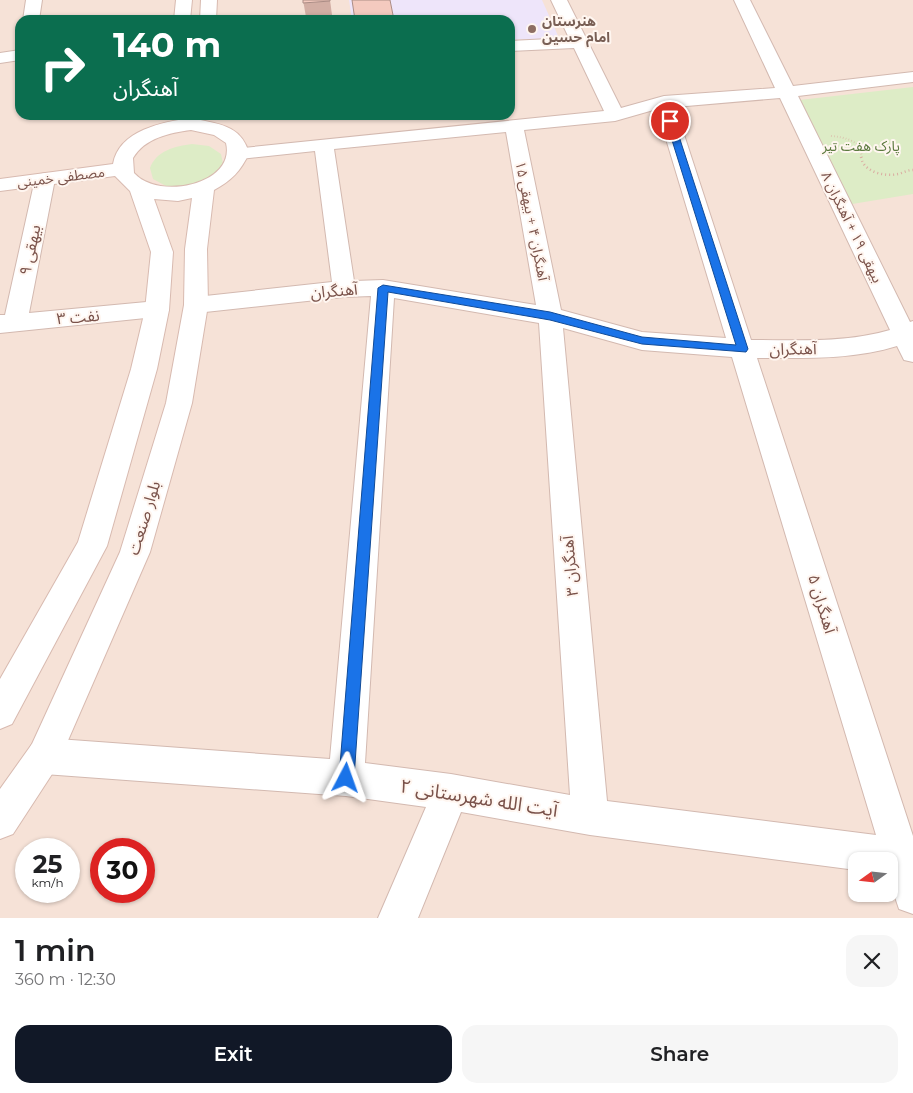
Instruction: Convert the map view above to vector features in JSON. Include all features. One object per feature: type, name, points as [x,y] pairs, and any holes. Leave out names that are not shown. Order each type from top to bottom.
[{"type":"street","points":[[32,15],[34,0]]},
{"type":"street","points":[[182,15],[184,0]]},
{"type":"street","points":[[208,15],[209,0]]},
{"type":"street","points":[[558,0],[615,115]]},
{"type":"street","name":"بیهقی ۱۹ + آهنگران ۸","points":[[742,0],[806,133],[910,339]]},
{"type":"street","points":[[515,46],[578,43]]},
{"type":"street","points":[[0,58],[15,56]]},
{"type":"street","points":[[240,154],[615,115],[664,102],[786,92],[913,77]]},
{"type":"street","name":"آهنگران ۵","points":[[664,102],[907,858],[913,895]]},
{"type":"street","points":[[150,134],[157,120]]},
{"type":"street","points":[[209,121],[226,132],[236,142],[240,154],[235,166],[222,179],[204,188],[182,194],[140,190],[127,181],[121,169],[124,156],[134,144],[150,134],[170,127],[209,121]]},
{"type":"street","name":"آهنگران ۴ + بیهقی ۱۵","points":[[514,125],[550,316]]},
{"type":"street","points":[[324,145],[344,289]]},
{"type":"street","name":"مصطفی خمینی","points":[[0,185],[121,169]]},
{"type":"street","name":"بیهقی ۹","points":[[8,323],[45,179]]},
{"type":"street","name":"بلوار صنعت","points":[[0,821],[44,756],[135,552],[180,403],[196,305],[196,249],[204,188]]},
{"type":"street","points":[[0,712],[92,546],[144,369],[157,310],[162,252],[140,190]]},
{"type":"street","points":[[346,778],[383,288]]},
{"type":"street","name":"آهنگران","points":[[196,305],[344,289],[383,288],[550,316],[642,341],[742,349],[817,349],[871,345],[910,339]]},
{"type":"street","name":"نفت ۳","points":[[8,323],[157,310]]},
{"type":"street","name":"آهنگران ۳","points":[[550,316],[590,817]]},
{"type":"street","name":"آیت الله شهرستانی ۲","points":[[44,756],[346,778],[451,792],[590,817],[907,858]]},
{"type":"street","points":[[398,918],[451,792]]},
{"type":"path","points":[[806,133],[845,137],[855,141],[860,146],[862,162],[874,171],[897,175],[913,170]]},
{"type":"shaded area","points":[[0,0],[913,0],[913,918],[0,918]]},
{"type":"shaded area","name":"هنرستان امام حسین","points":[[349,0],[542,0],[559,38],[515,40],[515,15],[351,15]]},
{"type":"green space","name":"پارک هفت تیر","points":[[913,87],[913,194],[834,207],[791,101]]},
{"type":"green space","points":[[192,144],[209,146],[221,154],[223,164],[217,175],[185,188],[166,186],[153,179],[150,168],[161,153],[179,146]]},
{"type":"building","points":[[303,0],[330,0],[330,1],[303,3]]},
{"type":"building","points":[[352,0],[390,0],[393,15],[354,15]]},
{"type":"place","name":"هنرستان امام حسین","points":[[532,29]]},
{"type":"route","points":[[346,778],[383,288],[550,316],[642,341],[742,349],[670,121]]}]
